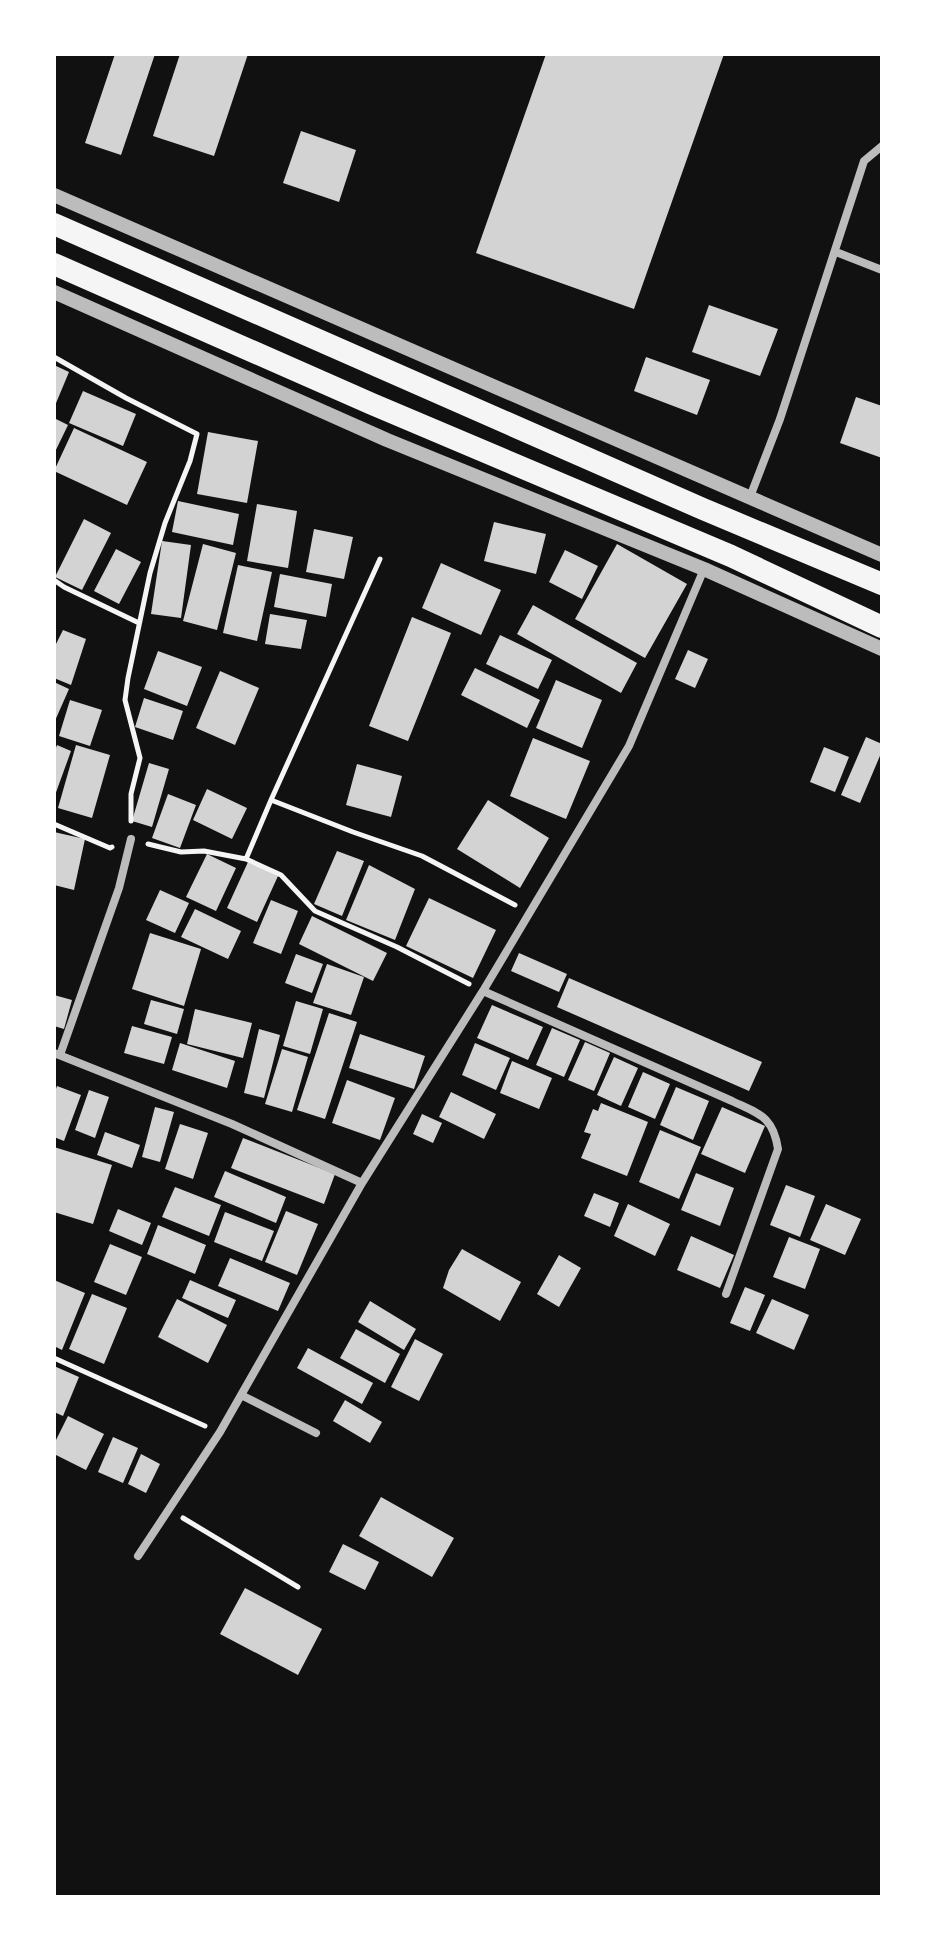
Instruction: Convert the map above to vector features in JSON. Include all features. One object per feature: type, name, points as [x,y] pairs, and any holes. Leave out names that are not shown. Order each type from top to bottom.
[{"type":"highway","points":[[54,224],[703,509],[882,584]]},
{"type":"highway","points":[[54,264],[372,404],[731,556],[882,627]]},
{"type":"street","points":[[750,497],[780,419],[864,161],[882,146]]},
{"type":"street","points":[[54,195],[882,555]]},
{"type":"street","points":[[836,252],[882,270]]},
{"type":"street","points":[[54,292],[387,440],[704,569],[882,649]]},
{"type":"street","points":[[138,1556],[220,1432],[362,1183],[483,991],[629,746],[704,569]]},
{"type":"street","points":[[131,839],[119,888],[57,1054],[232,1124],[362,1183]]},
{"type":"street","points":[[483,991],[719,1095],[771,1124],[778,1149],[726,1294]]},
{"type":"street","points":[[241,1395],[316,1433]]},
{"type":"path","points":[[54,357],[197,434],[150,573],[125,700],[140,758],[131,794],[131,839]]},
{"type":"path","points":[[246,859],[380,559]]},
{"type":"path","points":[[54,580],[139,623]]},
{"type":"path","points":[[271,800],[422,856],[529,912]]},
{"type":"path","points":[[54,824],[110,848],[131,839],[181,852],[204,851],[246,859],[281,875],[315,911],[397,947],[483,991]]},
{"type":"path","points":[[54,1358],[220,1432]]},
{"type":"path","points":[[169,1509],[298,1587]]},
{"type":"building","points":[[115,54],[155,54],[121,155],[85,143]]},
{"type":"building","points":[[180,54],[248,54],[214,156],[153,136]]},
{"type":"building","points":[[546,54],[724,54],[634,309],[476,253]]},
{"type":"building","points":[[301,131],[356,150],[339,202],[283,183]]},
{"type":"building","points":[[709,305],[778,329],[760,376],[692,352]]},
{"type":"building","points":[[646,357],[710,380],[697,415],[634,391]]},
{"type":"building","points":[[54,365],[69,372],[54,408]]},
{"type":"building","points":[[83,391],[136,414],[123,446],[69,423]]},
{"type":"building","points":[[856,397],[882,406],[882,458],[840,443]]},
{"type":"building","points":[[54,418],[68,425],[54,454]]},
{"type":"building","points":[[74,428],[147,462],[127,505],[54,471]]},
{"type":"building","points":[[208,432],[258,441],[247,503],[197,494]]},
{"type":"building","points":[[178,501],[239,514],[233,545],[172,532]]},
{"type":"building","points":[[257,504],[297,511],[288,568],[247,561]]},
{"type":"building","points":[[84,519],[111,533],[82,590],[55,577]]},
{"type":"building","points":[[494,522],[546,534],[536,574],[484,561]]},
{"type":"building","points":[[314,529],[353,537],[344,579],[306,572]]},
{"type":"building","points":[[162,541],[191,545],[181,618],[151,614]]},
{"type":"building","points":[[203,544],[236,553],[217,630],[183,621]]},
{"type":"building","points":[[617,544],[687,584],[645,658],[575,619]]},
{"type":"building","points":[[116,549],[141,562],[119,604],[94,591]]},
{"type":"building","points":[[565,550],[598,566],[582,599],[549,582]]},
{"type":"building","points":[[441,563],[501,590],[481,635],[422,608]]},
{"type":"building","points":[[238,565],[272,572],[257,641],[223,633]]},
{"type":"building","points":[[280,574],[332,584],[326,617],[274,607]]},
{"type":"building","points":[[533,605],[637,663],[621,693],[517,634]]},
{"type":"building","points":[[270,614],[307,620],[301,649],[265,644]]},
{"type":"building","points":[[412,617],[451,633],[408,741],[369,726]]},
{"type":"building","points":[[63,630],[86,639],[71,685],[54,678],[54,648]]},
{"type":"building","points":[[500,635],[552,660],[538,689],[486,664]]},
{"type":"building","points":[[688,650],[708,659],[695,688],[675,679]]},
{"type":"building","points":[[158,651],[202,667],[187,706],[144,689]]},
{"type":"building","points":[[475,668],[540,700],[527,728],[461,695]]},
{"type":"building","points":[[220,671],[259,688],[235,745],[196,728]]},
{"type":"building","points":[[556,680],[602,700],[582,748],[536,728]]},
{"type":"building","points":[[54,682],[69,689],[54,723]]},
{"type":"building","points":[[144,698],[183,711],[173,740],[135,727]]},
{"type":"building","points":[[70,700],[102,710],[90,746],[59,736]]},
{"type":"building","points":[[866,737],[882,744],[882,751],[860,803],[841,795]]},
{"type":"building","points":[[533,738],[590,761],[566,819],[510,796]]},
{"type":"building","points":[[57,745],[71,751],[54,798],[54,753]]},
{"type":"building","points":[[76,745],[110,755],[92,818],[58,808]]},
{"type":"building","points":[[824,747],[849,757],[835,792],[810,782]]},
{"type":"building","points":[[149,763],[169,769],[152,827],[132,821]]},
{"type":"building","points":[[357,764],[402,776],[391,817],[346,805]]},
{"type":"building","points":[[207,789],[247,808],[232,839],[193,820]]},
{"type":"building","points":[[168,794],[196,805],[180,848],[152,838]]},
{"type":"building","points":[[488,800],[549,838],[520,888],[457,849]]},
{"type":"building","points":[[54,832],[85,839],[74,890],[54,885]]},
{"type":"building","points":[[337,851],[364,861],[342,916],[314,904]]},
{"type":"building","points":[[207,854],[236,868],[216,911],[186,897]]},
{"type":"building","points":[[248,862],[278,876],[257,922],[227,908]]},
{"type":"building","points":[[369,865],[415,889],[395,940],[346,920]]},
{"type":"building","points":[[160,890],[189,903],[175,933],[146,920]]},
{"type":"building","points":[[429,898],[496,930],[473,978],[406,946]]},
{"type":"building","points":[[271,900],[298,911],[281,954],[253,943]]},
{"type":"building","points":[[195,909],[241,931],[228,959],[181,937]]},
{"type":"building","points":[[312,916],[387,953],[373,981],[299,944]]},
{"type":"building","points":[[150,933],[201,949],[184,1006],[132,989]]},
{"type":"building","points":[[519,953],[567,974],[559,992],[511,971]]},
{"type":"building","points":[[296,954],[323,964],[312,993],[285,983]]},
{"type":"building","points":[[327,964],[364,977],[351,1015],[313,1003]]},
{"type":"building","points":[[569,978],[762,1062],[749,1091],[557,1007]]},
{"type":"building","points":[[54,995],[72,1000],[64,1029],[54,1026]]},
{"type":"building","points":[[151,1000],[184,1009],[177,1034],[144,1024]]},
{"type":"building","points":[[296,1001],[323,1009],[310,1054],[283,1046]]},
{"type":"building","points":[[492,1005],[543,1027],[528,1060],[477,1038]]},
{"type":"building","points":[[195,1009],[252,1023],[243,1058],[187,1044]]},
{"type":"building","points":[[329,1013],[357,1022],[325,1119],[297,1110]]},
{"type":"building","points":[[132,1026],[172,1037],[164,1064],[124,1053]]},
{"type":"building","points":[[552,1028],[580,1040],[564,1077],[536,1065]]},
{"type":"building","points":[[259,1029],[280,1035],[264,1098],[244,1093]]},
{"type":"building","points":[[360,1034],[425,1056],[414,1089],[349,1068]]},
{"type":"building","points":[[585,1042],[610,1053],[594,1091],[568,1080]]},
{"type":"building","points":[[180,1043],[235,1061],[227,1088],[172,1070]]},
{"type":"building","points":[[475,1043],[510,1058],[496,1090],[462,1075]]},
{"type":"building","points":[[282,1049],[308,1057],[292,1112],[265,1104]]},
{"type":"building","points":[[614,1057],[638,1068],[621,1106],[597,1095]]},
{"type":"building","points":[[512,1061],[552,1078],[539,1109],[500,1093]]},
{"type":"building","points":[[643,1072],[670,1084],[655,1119],[628,1107]]},
{"type":"building","points":[[347,1080],[395,1098],[380,1140],[332,1123]]},
{"type":"building","points":[[57,1086],[81,1095],[64,1141],[54,1137],[54,1094]]},
{"type":"building","points":[[676,1087],[709,1101],[693,1140],[660,1125]]},
{"type":"building","points":[[89,1090],[109,1097],[95,1138],[75,1130]]},
{"type":"building","points":[[451,1092],[496,1114],[484,1139],[439,1117]]},
{"type":"building","points":[[601,1103],[648,1122],[627,1176],[581,1158],[591,1134],[584,1132],[593,1109],[598,1111]]},
{"type":"building","points":[[155,1107],[174,1112],[160,1162],[142,1157]]},
{"type":"building","points":[[722,1107],[765,1126],[745,1173],[701,1154]]},
{"type":"building","points":[[422,1114],[442,1123],[433,1143],[413,1134]]},
{"type":"building","points":[[180,1124],[208,1133],[193,1179],[165,1169]]},
{"type":"building","points":[[660,1130],[701,1147],[679,1199],[639,1182]]},
{"type":"building","points":[[105,1132],[140,1145],[132,1168],[97,1155]]},
{"type":"building","points":[[243,1138],[335,1174],[324,1204],[231,1168]]},
{"type":"building","points":[[54,1147],[112,1165],[93,1224],[54,1212]]},
{"type":"building","points":[[225,1171],[286,1197],[276,1223],[214,1197]]},
{"type":"building","points":[[696,1173],[734,1188],[720,1226],[681,1210]]},
{"type":"building","points":[[786,1185],[815,1196],[800,1237],[770,1225]]},
{"type":"building","points":[[175,1187],[221,1205],[209,1236],[162,1217]]},
{"type":"building","points":[[594,1193],[619,1203],[610,1227],[584,1216]]},
{"type":"building","points":[[628,1204],[670,1224],[655,1256],[614,1236]]},
{"type":"building","points":[[826,1204],[861,1219],[845,1255],[810,1240]]},
{"type":"building","points":[[118,1209],[151,1223],[142,1245],[109,1231]]},
{"type":"building","points":[[286,1211],[318,1224],[297,1275],[265,1262]]},
{"type":"building","points":[[225,1212],[274,1231],[262,1261],[214,1242]]},
{"type":"building","points":[[158,1225],[206,1245],[195,1274],[147,1254]]},
{"type":"building","points":[[691,1236],[734,1255],[720,1288],[677,1270]]},
{"type":"building","points":[[789,1237],[820,1249],[805,1289],[773,1277]]},
{"type":"building","points":[[110,1244],[142,1257],[126,1295],[94,1282]]},
{"type":"building","points":[[462,1249],[521,1282],[500,1321],[443,1288],[449,1270]]},
{"type":"building","points":[[559,1255],[581,1268],[559,1307],[537,1294]]},
{"type":"building","points":[[230,1258],[290,1283],[278,1311],[218,1286]]},
{"type":"building","points":[[54,1280],[85,1293],[62,1350],[54,1346]]},
{"type":"building","points":[[190,1280],[236,1300],[228,1318],[182,1298]]},
{"type":"building","points":[[745,1287],[765,1295],[750,1331],[730,1323]]},
{"type":"building","points":[[92,1294],[127,1308],[104,1364],[69,1349]]},
{"type":"building","points":[[177,1299],[227,1325],[208,1363],[158,1337]]},
{"type":"building","points":[[772,1299],[809,1315],[794,1350],[756,1333]]},
{"type":"building","points":[[370,1301],[416,1329],[404,1350],[358,1322]]},
{"type":"building","points":[[356,1329],[400,1354],[385,1383],[340,1358]]},
{"type":"building","points":[[415,1339],[443,1354],[419,1401],[391,1387]]},
{"type":"building","points":[[308,1348],[373,1383],[362,1404],[297,1368]]},
{"type":"building","points":[[54,1366],[79,1377],[63,1416],[54,1412]]},
{"type":"building","points":[[345,1400],[382,1422],[370,1443],[333,1421]]},
{"type":"building","points":[[68,1416],[104,1434],[86,1470],[54,1454],[54,1444]]},
{"type":"building","points":[[113,1437],[138,1448],[123,1483],[98,1472]]},
{"type":"building","points":[[141,1454],[160,1464],[146,1493],[128,1484]]},
{"type":"building","points":[[381,1497],[454,1538],[432,1577],[359,1536]]},
{"type":"building","points":[[343,1544],[379,1562],[365,1590],[329,1572]]},
{"type":"building","points":[[245,1588],[322,1629],[298,1675],[220,1634]]}]
